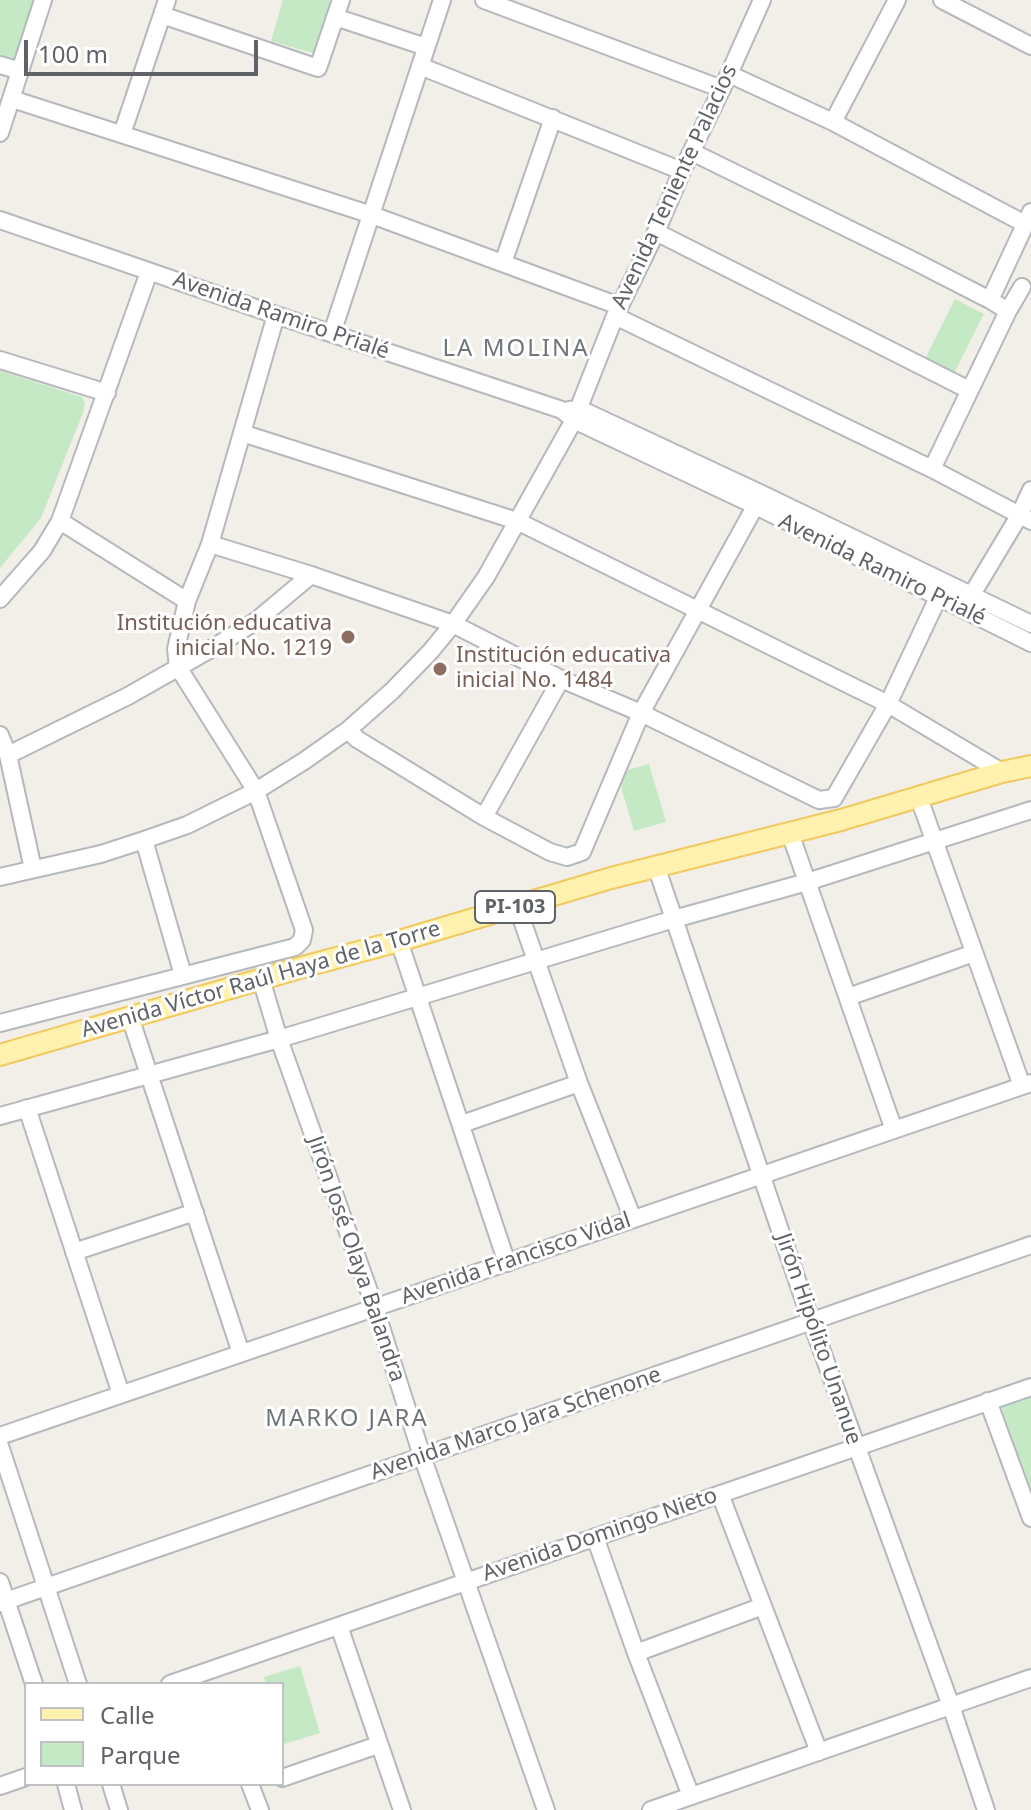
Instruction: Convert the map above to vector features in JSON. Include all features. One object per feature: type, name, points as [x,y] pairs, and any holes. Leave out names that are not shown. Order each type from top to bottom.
[{"type":"main road","name":"Avenida Víctor Raúl Haya de la Torre","points":[[0,1055],[611,878],[790,833],[1031,766]]},
{"type":"street","points":[[0,133],[43,0]]},
{"type":"street","points":[[122,134],[164,8],[318,68],[341,0]]},
{"type":"street","points":[[332,333],[442,0]]},
{"type":"street","points":[[484,0],[725,81],[833,122],[1028,218],[990,300]]},
{"type":"street","name":"Avenida Teniente Palacios","points":[[0,877],[101,854],[144,840],[187,825],[256,791],[348,730],[430,652],[486,577],[572,413],[762,0]]},
{"type":"street","points":[[833,122],[897,0]]},
{"type":"street","points":[[942,0],[1031,46]]},
{"type":"street","points":[[335,17],[426,47]]},
{"type":"street","points":[[0,65],[21,71]]},
{"type":"street","points":[[420,66],[682,171]]},
{"type":"street","points":[[12,99],[372,215],[503,263],[617,311],[1025,518]]},
{"type":"street","points":[[503,263],[553,118]]},
{"type":"street","points":[[692,152],[1008,311]]},
{"type":"street","name":"Avenida Ramiro Prialé","points":[[0,220],[572,413],[759,500],[941,591],[1031,624]]},
{"type":"street","points":[[656,232],[969,390]]},
{"type":"street","points":[[2,592],[42,551],[60,521],[149,272]]},
{"type":"street","points":[[932,469],[1008,311],[1026,290],[1002,277]]},
{"type":"street","points":[[0,1023],[295,947],[302,940],[304,930],[256,791],[178,667],[176,649],[187,601],[210,544],[276,315]]},
{"type":"street","points":[[0,360],[107,393]]},
{"type":"street","points":[[242,433],[517,521],[888,704],[1002,772]]},
{"type":"street","points":[[967,602],[1025,518],[1031,490]]},
{"type":"street","points":[[348,730],[357,739],[484,817],[550,852],[567,857],[582,852],[641,713],[759,500]]},
{"type":"street","points":[[60,521],[187,601]]},
{"type":"street","points":[[210,544],[453,624],[561,679],[641,713],[819,800],[834,798],[888,704],[941,591]]},
{"type":"street","points":[[8,755],[128,696],[216,646],[256,621],[311,575]]},
{"type":"street","name":"Avenida Ramiro Prialé","points":[[967,602],[1031,643]]},
{"type":"street","points":[[484,817],[561,679]]},
{"type":"street","points":[[0,735],[8,755],[33,869]]},
{"type":"street","points":[[919,798],[974,953],[1026,1084]]},
{"type":"street","points":[[0,1116],[418,998],[674,919],[807,882],[1031,810]]},
{"type":"street","points":[[790,833],[894,1130]]},
{"type":"street","points":[[144,840],[183,975]]},
{"type":"street","name":"Jirón Hipólito Unanue","points":[[656,866],[811,1321],[986,1810]]},
{"type":"street","points":[[517,906],[579,1083],[633,1219]]},
{"type":"street","points":[[399,941],[507,1263]]},
{"type":"street","points":[[848,997],[974,953]]},
{"type":"street","name":"Jirón José Olaya Balandra","points":[[261,979],[279,1039],[375,1308],[422,1456],[546,1810]]},
{"type":"street","points":[[130,1017],[241,1353]]},
{"type":"street","points":[[462,1124],[579,1083]]},
{"type":"street","name":"Avenida Francisco Vidal","points":[[0,1436],[1026,1084]]},
{"type":"street","points":[[27,1108],[121,1394]]},
{"type":"street","points":[[74,1252],[195,1212]]},
{"type":"street","name":"Avenida Marco Jara Schenone","points":[[3,1602],[1031,1245]]},
{"type":"street","name":"Avenida Domingo Nieto","points":[[183,1682],[215,1677],[339,1626],[1031,1387]]},
{"type":"street","points":[[988,1401],[1031,1518]]},
{"type":"street","points":[[0,1446],[77,1682]]},
{"type":"street","points":[[720,1494],[819,1752]]},
{"type":"street","points":[[595,1537],[691,1796]]},
{"type":"street","points":[[0,1582],[3,1602],[33,1682]]},
{"type":"street","points":[[636,1653],[763,1606]]},
{"type":"street","points":[[339,1626],[402,1810]]},
{"type":"street","points":[[651,1810],[1031,1678]]},
{"type":"street","points":[[284,1777],[378,1745]]},
{"type":"street","points":[[0,1786],[24,1778]]},
{"type":"street","points":[[67,1786],[73,1810]]},
{"type":"street","points":[[112,1786],[119,1810]]},
{"type":"street","points":[[255,1786],[260,1810]]},
{"type":"green space","points":[[0,0],[34,0],[14,63],[0,59]]},
{"type":"green space","points":[[283,0],[332,0],[316,54],[271,41]]},
{"type":"green space","points":[[955,299],[984,314],[953,375],[924,361]]},
{"type":"green space","points":[[0,371],[82,397],[85,403],[41,518],[0,568]]},
{"type":"green space","points":[[649,764],[666,822],[634,831],[617,773]]},
{"type":"green space","points":[[1031,1386],[1031,1492],[998,1398]]},
{"type":"green space","points":[[300,1666],[320,1733],[284,1744],[284,1682],[265,1682],[264,1677]]},
{"type":"place","name":"Institución educativa inicial No. 1219","points":[[348,637]]},
{"type":"place","name":"Institución educativa inicial No. 1484","points":[[440,669]]},
{"type":"district","name":"LA MOLINA","points":[[516,349]]},
{"type":"district","name":"MARKO JARA","points":[[347,1419]]}]
